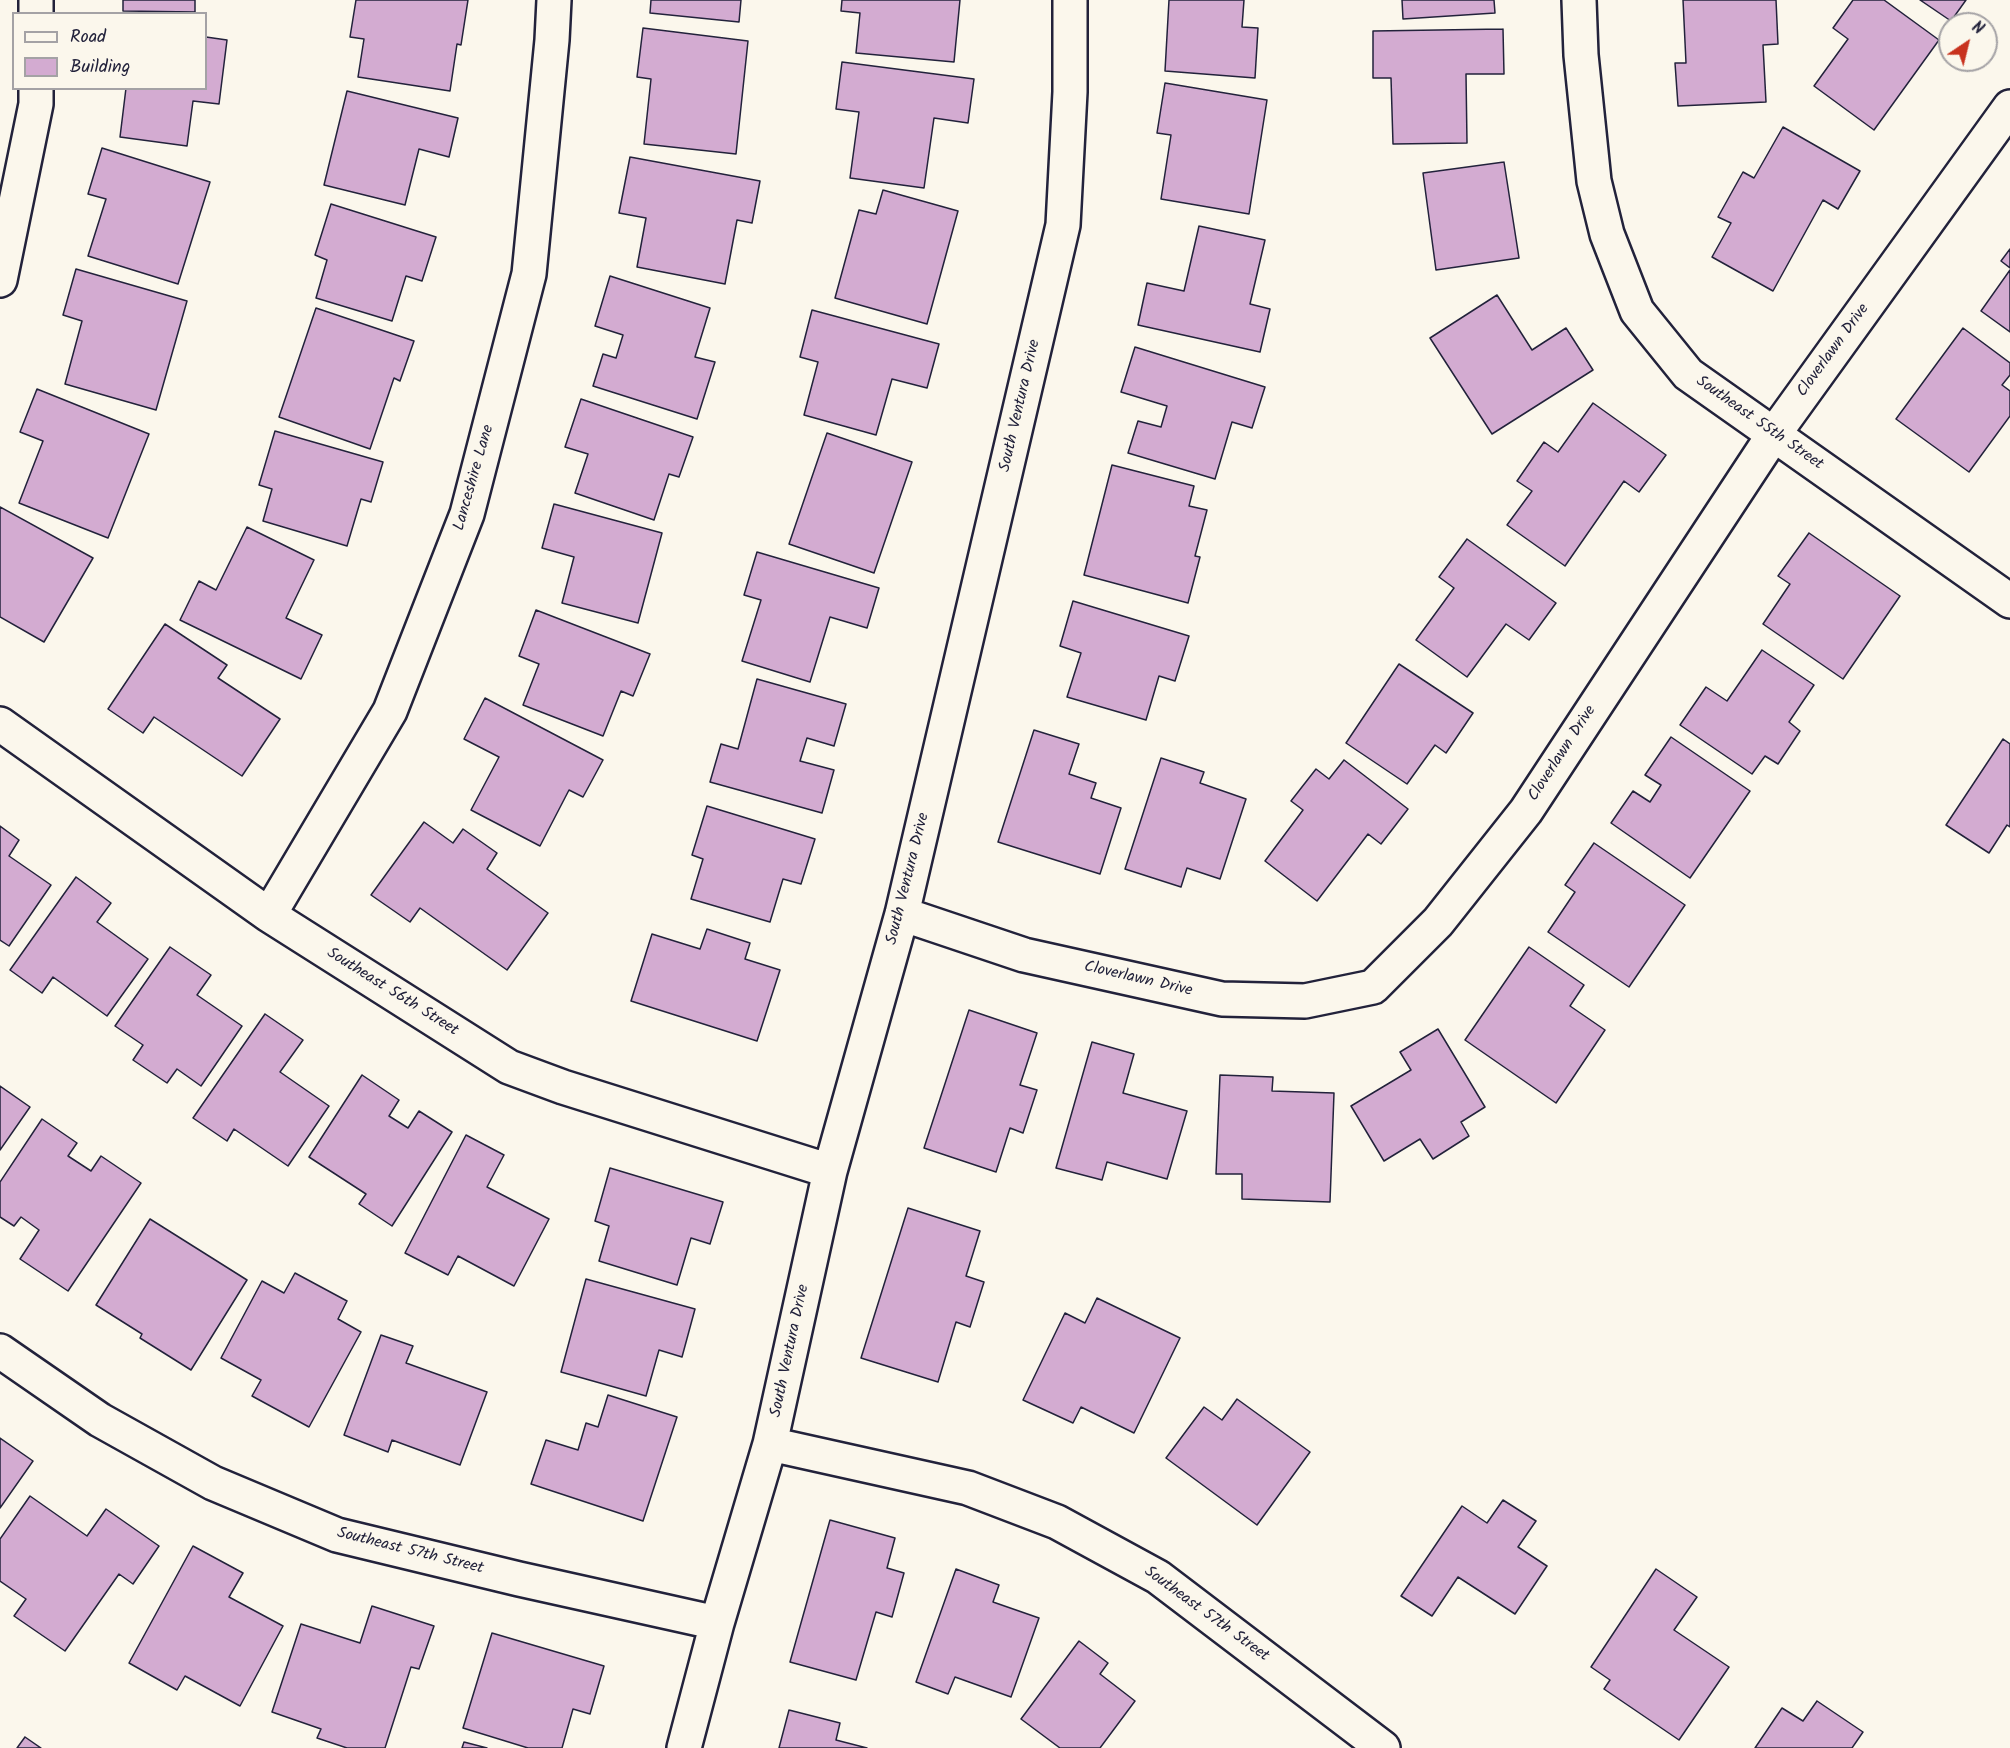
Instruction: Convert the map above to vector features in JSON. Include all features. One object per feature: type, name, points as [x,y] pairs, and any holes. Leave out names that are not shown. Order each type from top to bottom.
[{"type":"street","name":"Lanceshire Lane","points":[[269,915],[390,711],[466,514],[529,274],[554,0]]},
{"type":"street","name":"South Ventura Drive","points":[[684,1748],[717,1623],[770,1444],[830,1171],[902,914],[1063,225],[1070,92],[1070,0]]},
{"type":"street","name":"Southeast 55th Street","points":[[1579,0],[1581,55],[1594,181],[1607,234],[1637,311],[1688,374],[2010,601]]},
{"type":"street","points":[[0,280],[36,104],[36,90]]},
{"type":"street","name":"Cloverlawn Drive","points":[[902,914],[1024,955],[1222,999],[1305,1001],[1373,987],[1438,922],[1526,811],[1774,434],[2010,107]]},
{"type":"street","name":"Southeast 56th Street","points":[[0,724],[269,915],[509,1067],[563,1087],[830,1171]]},
{"type":"street","name":"Southeast 57th Street","points":[[0,1351],[100,1420],[203,1477],[337,1535],[519,1579],[717,1623]]},
{"type":"street","name":"Southeast 57th Street","points":[[770,1444],[969,1488],[1057,1522],[1158,1577],[1383,1748]]},
{"type":"building","points":[[123,0],[195,0],[195,12],[123,11]]},
{"type":"building","points":[[356,0],[468,0],[461,45],[457,44],[450,91],[358,77],[364,39],[350,37]]},
{"type":"building","points":[[651,0],[741,0],[739,22],[650,13]]},
{"type":"building","points":[[842,0],[960,0],[954,62],[856,53],[860,13],[841,11]]},
{"type":"building","points":[[1169,0],[1244,0],[1242,27],[1258,28],[1255,78],[1165,71]]},
{"type":"building","points":[[1402,0],[1494,0],[1495,13],[1403,19]]},
{"type":"building","points":[[1683,0],[1776,0],[1778,44],[1763,45],[1766,102],[1678,106],[1675,63],[1686,63]]},
{"type":"building","points":[[1853,0],[1884,0],[1938,39],[1874,130],[1814,86],[1848,39],[1833,28]]},
{"type":"building","points":[[1920,0],[1966,0],[1957,12],[1938,12]]},
{"type":"building","points":[[643,28],[748,41],[736,154],[644,144],[651,79],[637,77]]},
{"type":"building","points":[[1503,29],[1504,74],[1466,74],[1467,143],[1393,144],[1391,78],[1373,78],[1373,31]]},
{"type":"building","points":[[207,37],[227,40],[219,104],[193,101],[187,146],[120,137],[126,90],[207,90]]},
{"type":"building","points":[[842,62],[974,79],[968,123],[934,118],[924,188],[850,178],[859,112],[836,109]]},
{"type":"building","points":[[1165,83],[1267,100],[1249,214],[1161,199],[1171,135],[1157,133]]},
{"type":"building","points":[[347,91],[458,118],[449,157],[419,149],[405,205],[324,185]]},
{"type":"building","points":[[1783,127],[1860,171],[1838,209],[1823,200],[1773,291],[1712,257],[1731,223],[1718,217],[1743,172],[1754,178]]},
{"type":"building","points":[[102,148],[210,182],[178,284],[88,256],[106,199],[88,194]]},
{"type":"building","points":[[630,157],[760,181],[752,223],[737,220],[725,284],[637,267],[646,218],[619,213]]},
{"type":"building","points":[[1504,162],[1519,258],[1436,270],[1423,173]]},
{"type":"building","points":[[883,190],[958,211],[927,324],[835,298],[859,210],[876,214]]},
{"type":"building","points":[[331,204],[436,237],[422,281],[406,276],[392,321],[316,298],[327,260],[315,255]]},
{"type":"building","points":[[1199,226],[1265,240],[1250,304],[1270,309],[1260,352],[1138,325],[1147,283],[1184,291]]},
{"type":"building","points":[[2010,249],[2010,268],[2001,261]]},
{"type":"building","points":[[76,269],[187,301],[156,410],[65,384],[82,321],[63,315]]},
{"type":"building","points":[[2010,270],[2010,332],[1981,311]]},
{"type":"building","points":[[610,276],[710,308],[695,357],[715,362],[697,419],[593,386],[603,354],[616,358],[623,335],[595,326]]},
{"type":"building","points":[[1497,295],[1532,350],[1566,328],[1593,370],[1492,434],[1430,338]]},
{"type":"building","points":[[316,308],[414,341],[400,381],[394,378],[370,449],[279,417]]},
{"type":"building","points":[[812,310],[939,344],[927,388],[892,379],[876,435],[804,415],[818,362],[800,357]]},
{"type":"building","points":[[1963,328],[2010,363],[2010,375],[2002,385],[2010,391],[2010,416],[1969,472],[1896,419]]},
{"type":"building","points":[[1135,347],[1265,387],[1252,428],[1232,422],[1215,479],[1128,453],[1138,421],[1161,427],[1167,406],[1121,392]]},
{"type":"building","points":[[37,389],[149,434],[108,538],[19,503],[43,441],[20,432]]},
{"type":"building","points":[[581,399],[693,437],[679,477],[669,474],[654,520],[575,493],[588,454],[565,447]]},
{"type":"building","points":[[1593,403],[1666,455],[1639,492],[1624,481],[1565,566],[1507,525],[1532,491],[1517,481],[1544,442],[1558,452]]},
{"type":"building","points":[[275,431],[383,462],[371,502],[361,499],[347,546],[263,521],[272,489],[259,485]]},
{"type":"building","points":[[827,433],[912,462],[874,573],[789,544]]},
{"type":"building","points":[[1112,465],[1194,486],[1189,506],[1207,510],[1195,556],[1200,557],[1188,603],[1084,575]]},
{"type":"building","points":[[554,504],[662,533],[638,623],[562,603],[574,557],[542,548]]},
{"type":"building","points":[[0,507],[93,558],[44,642],[0,617]]},
{"type":"building","points":[[247,527],[314,560],[286,618],[322,635],[301,679],[180,620],[199,581],[216,590]]},
{"type":"building","points":[[1809,533],[1900,596],[1843,679],[1763,624],[1790,584],[1778,576]]},
{"type":"building","points":[[1467,539],[1556,603],[1529,640],[1506,624],[1467,677],[1416,640],[1454,588],[1439,577]]},
{"type":"building","points":[[757,552],[879,588],[867,628],[830,617],[810,682],[742,661],[761,600],[744,595]]},
{"type":"building","points":[[1073,601],[1189,636],[1175,681],[1159,676],[1146,720],[1067,697],[1081,653],[1060,646]]},
{"type":"building","points":[[536,610],[650,654],[633,696],[621,691],[603,736],[523,705],[539,664],[519,656]]},
{"type":"building","points":[[165,624],[227,665],[218,678],[280,719],[242,776],[154,717],[143,733],[108,709]]},
{"type":"building","points":[[1762,650],[1814,685],[1789,722],[1800,731],[1778,764],[1765,756],[1752,774],[1680,725],[1706,687],[1727,701]]},
{"type":"building","points":[[1399,664],[1473,713],[1446,753],[1435,745],[1407,784],[1346,743]]},
{"type":"building","points":[[757,679],[846,704],[834,746],[807,738],[800,761],[834,770],[822,813],[710,782],[721,744],[738,749]]},
{"type":"building","points":[[485,698],[603,760],[583,797],[569,790],[540,846],[471,810],[499,757],[464,739]]},
{"type":"building","points":[[1034,730],[1079,744],[1069,774],[1096,783],[1091,798],[1121,808],[1100,874],[998,842]]},
{"type":"building","points":[[1671,737],[1750,791],[1690,878],[1611,823],[1633,791],[1650,802],[1661,785],[1645,775]]},
{"type":"building","points":[[2003,739],[2010,744],[2010,827],[2007,825],[1989,853],[1946,825]]},
{"type":"building","points":[[1161,758],[1204,772],[1200,783],[1246,799],[1220,879],[1187,868],[1181,887],[1125,869]]},
{"type":"building","points":[[1344,760],[1408,809],[1381,844],[1368,834],[1317,901],[1265,861],[1303,810],[1291,801],[1316,769],[1329,779]]},
{"type":"building","points":[[707,806],[815,839],[801,884],[783,879],[770,922],[691,899],[703,859],[692,855]]},
{"type":"building","points":[[424,822],[453,843],[463,829],[497,853],[487,869],[548,913],[507,970],[420,908],[410,922],[371,895]]},
{"type":"building","points":[[0,826],[19,840],[9,856],[51,885],[9,946],[0,940]]},
{"type":"building","points":[[1594,843],[1685,905],[1629,987],[1548,932],[1575,892],[1565,885]]},
{"type":"building","points":[[76,877],[111,903],[97,922],[148,959],[107,1016],[53,977],[42,993],[10,970]]},
{"type":"building","points":[[707,929],[750,943],[745,959],[780,970],[757,1041],[631,1001],[652,934],[700,949]]},
{"type":"building","points":[[170,947],[211,975],[197,995],[242,1026],[201,1086],[177,1069],[167,1083],[133,1060],[143,1045],[115,1026]]},
{"type":"building","points":[[1529,947],[1584,985],[1570,1006],[1605,1030],[1556,1103],[1465,1040]]},
{"type":"building","points":[[969,1010],[1037,1033],[1020,1085],[1037,1090],[1023,1133],[1010,1128],[996,1172],[924,1148]]},
{"type":"building","points":[[265,1014],[303,1040],[280,1072],[329,1106],[288,1166],[234,1129],[227,1141],[193,1118]]},
{"type":"building","points":[[1438,1029],[1485,1107],[1461,1122],[1469,1136],[1433,1159],[1420,1139],[1384,1161],[1351,1106],[1411,1070],[1400,1052]]},
{"type":"building","points":[[1092,1042],[1134,1054],[1123,1093],[1187,1111],[1167,1179],[1107,1162],[1102,1180],[1056,1168]]},
{"type":"building","points":[[362,1075],[399,1100],[389,1116],[408,1128],[419,1111],[452,1132],[392,1226],[359,1204],[366,1194],[309,1157]]},
{"type":"building","points":[[1220,1075],[1273,1077],[1272,1091],[1334,1093],[1330,1202],[1242,1199],[1242,1174],[1216,1174]]},
{"type":"building","points":[[0,1086],[30,1107],[0,1150]]},
{"type":"building","points":[[42,1119],[77,1143],[68,1156],[91,1171],[101,1156],[141,1183],[68,1291],[20,1259],[39,1230],[21,1217],[14,1226],[0,1217],[0,1182]]},
{"type":"building","points":[[466,1135],[504,1155],[487,1187],[549,1219],[514,1286],[458,1256],[448,1275],[405,1253]]},
{"type":"building","points":[[610,1168],[723,1202],[710,1244],[691,1238],[677,1285],[599,1261],[609,1226],[595,1221]]},
{"type":"building","points":[[908,1208],[980,1231],[966,1276],[984,1282],[970,1327],[956,1322],[938,1382],[861,1358]]},
{"type":"building","points":[[150,1219],[247,1280],[191,1370],[140,1338],[142,1334],[96,1305]]},
{"type":"building","points":[[295,1273],[347,1301],[338,1319],[361,1332],[309,1427],[252,1396],[261,1380],[221,1358],[262,1281],[284,1293]]},
{"type":"building","points":[[586,1279],[695,1309],[682,1357],[659,1350],[646,1396],[561,1372]]},
{"type":"building","points":[[1097,1298],[1180,1338],[1134,1433],[1081,1407],[1073,1423],[1023,1400],[1065,1313],[1085,1323]]},
{"type":"building","points":[[381,1335],[413,1346],[406,1363],[487,1392],[460,1465],[392,1440],[388,1452],[344,1435]]},
{"type":"building","points":[[608,1395],[677,1417],[643,1521],[531,1484],[546,1440],[578,1450],[586,1423],[598,1427]]},
{"type":"building","points":[[1237,1399],[1310,1452],[1257,1525],[1166,1458],[1204,1407],[1222,1420]]},
{"type":"building","points":[[0,1438],[33,1461],[0,1508]]},
{"type":"building","points":[[30,1496],[87,1536],[106,1509],[159,1546],[133,1584],[119,1574],[65,1651],[14,1616],[26,1599],[0,1581],[0,1539]]},
{"type":"building","points":[[1503,1500],[1536,1521],[1518,1547],[1547,1566],[1515,1614],[1458,1577],[1432,1616],[1401,1596],[1462,1506],[1487,1523]]},
{"type":"building","points":[[830,1520],[895,1538],[887,1568],[904,1573],[892,1617],[876,1612],[856,1680],[790,1662]]},
{"type":"building","points":[[193,1546],[243,1573],[229,1597],[283,1626],[240,1706],[185,1676],[177,1690],[129,1663]]},
{"type":"building","points":[[956,1569],[999,1585],[993,1602],[1039,1618],[1011,1697],[955,1677],[948,1694],[916,1682]]},
{"type":"building","points":[[1656,1569],[1697,1597],[1674,1630],[1729,1667],[1679,1740],[1604,1689],[1610,1680],[1591,1667]]},
{"type":"building","points":[[372,1606],[434,1626],[419,1669],[411,1667],[385,1748],[347,1748],[317,1738],[321,1729],[272,1712],[301,1624],[360,1643]]},
{"type":"building","points":[[492,1633],[604,1666],[590,1714],[573,1709],[562,1748],[528,1748],[463,1728]]},
{"type":"building","points":[[1079,1641],[1108,1663],[1100,1674],[1135,1701],[1100,1748],[1060,1748],[1021,1719]]},
{"type":"building","points":[[1817,1701],[1863,1732],[1852,1748],[1755,1748],[1782,1708],[1803,1721]]},
{"type":"building","points":[[789,1710],[840,1723],[836,1740],[867,1748],[779,1748]]},
{"type":"building","points":[[25,1737],[41,1748],[17,1748]]},
{"type":"building","points":[[464,1742],[487,1748],[462,1748]]}]
